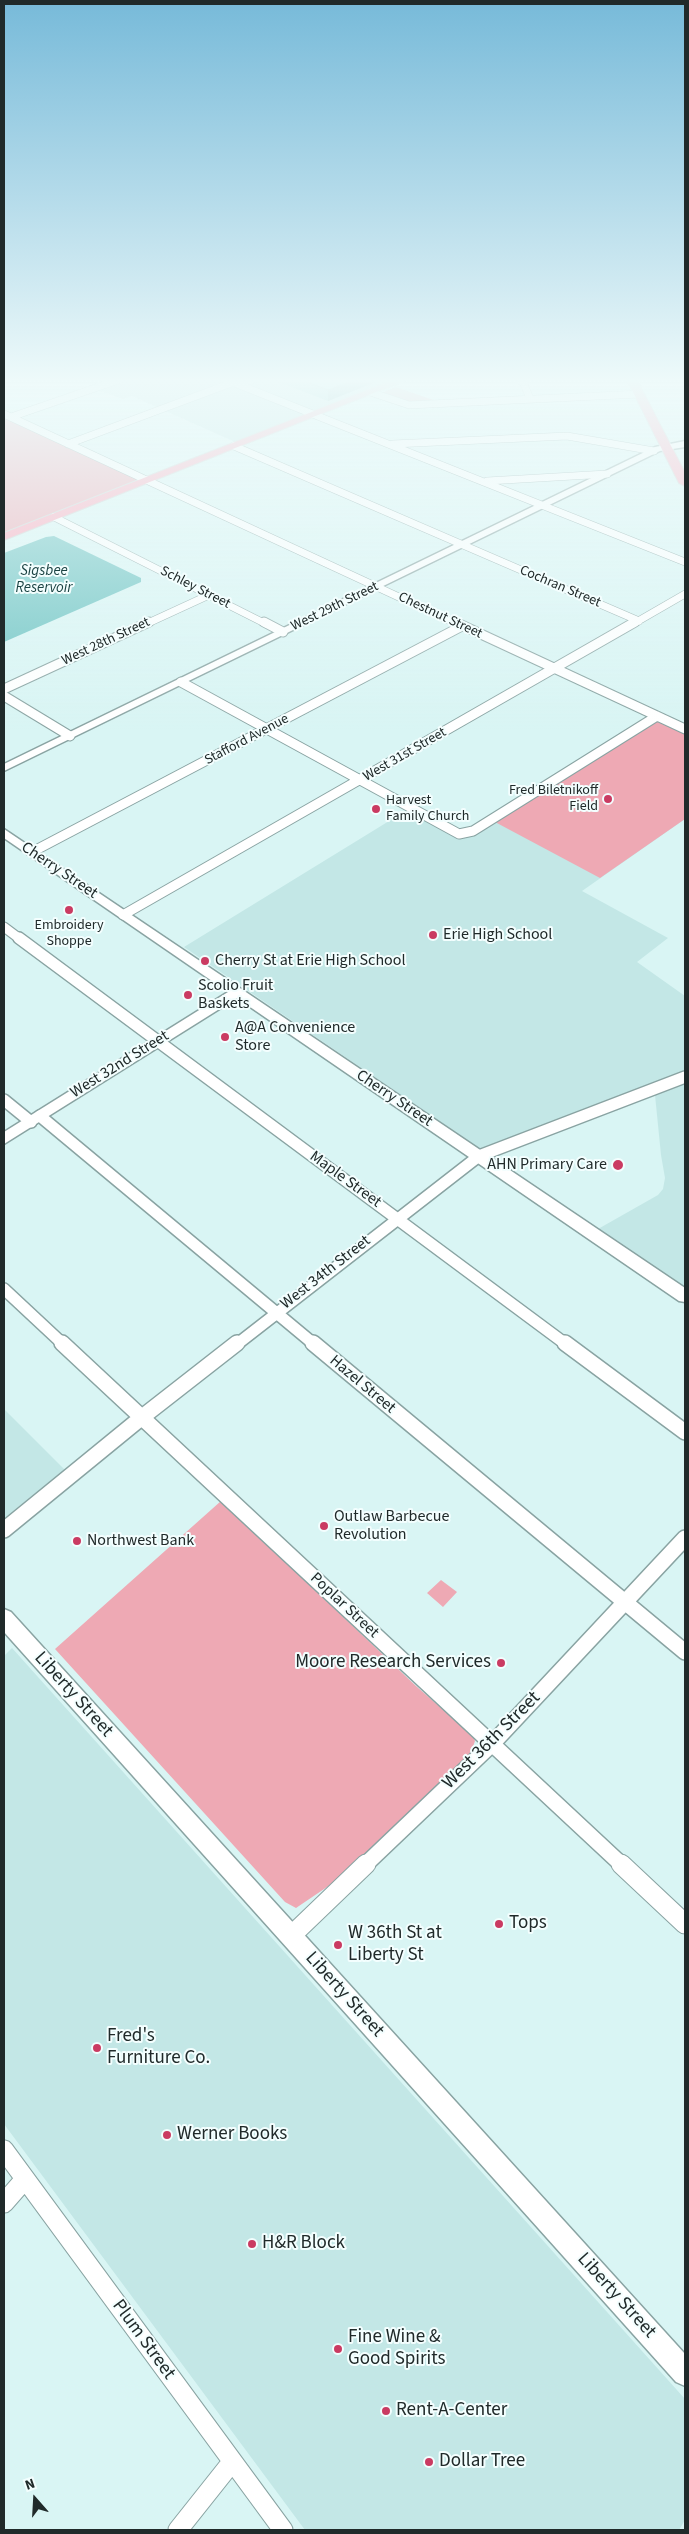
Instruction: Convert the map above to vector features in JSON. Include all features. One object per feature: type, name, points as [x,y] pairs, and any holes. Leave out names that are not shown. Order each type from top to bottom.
[{"type":"main road","points":[[4,537],[106,496]]},
{"type":"street","name":"Chestnut Street","points":[[182,496],[685,729]]},
{"type":"street","name":"Cochran Street","points":[[350,496],[638,621]]},
{"type":"street","points":[[519,496],[685,562]]},
{"type":"street","name":"West 29th Street","points":[[4,768],[562,496]]},
{"type":"street","name":"Schley Street","points":[[54,517],[283,632]]},
{"type":"street","name":"West 31st Street","points":[[124,915],[685,594]]},
{"type":"street","name":"West 28th Street","points":[[4,689],[209,595]]},
{"type":"street","name":"Stafford Avenue","points":[[32,852],[462,626]]},
{"type":"street","points":[[181,682],[455,832],[465,834],[473,831],[657,716]]},
{"type":"street","points":[[4,696],[70,736]]},
{"type":"street","name":"Cherry Street","points":[[4,833],[685,1296]]},
{"type":"street","name":"Maple Street","points":[[4,928],[685,1432]]},
{"type":"street","name":"West 32nd Street","points":[[4,1139],[237,992]]},
{"type":"street","name":"West 34th Street","points":[[4,1530],[141,1418],[479,1156],[685,1077]]},
{"type":"street","name":"Hazel Street","points":[[4,1100],[36,1119],[275,1313],[685,1652]]},
{"type":"street","name":"Poplar Street","points":[[4,1289],[685,1924]]},
{"type":"street","name":"West 36th Street","points":[[291,1936],[492,1744],[685,1538]]},
{"type":"street","name":"Liberty Street","points":[[4,1618],[685,2373]]},
{"type":"street","name":"Plum Street","points":[[4,2150],[283,2530]]},
{"type":"street","points":[[4,2203],[26,2179]]},
{"type":"street","points":[[178,2530],[232,2462]]},
{"type":"shaded area","points":[[4,496],[98,496],[4,533]]},
{"type":"shaded area","name":"Fred Biletnikoff Field","points":[[656,721],[685,733],[685,819],[600,878],[495,822]]},
{"type":"shaded area","name":"Erie High School","points":[[626,739],[685,819],[582,891],[668,938],[637,962],[685,996],[685,1072],[480,1149],[184,947],[407,810],[463,836]]},
{"type":"shaded area","points":[[685,1083],[685,1288],[598,1229],[658,1195],[663,1189],[665,1178],[655,1095]]},
{"type":"shaded area","points":[[4,1409],[66,1471],[4,1520]]},
{"type":"shaded area","points":[[221,1501],[416,1686],[473,1736],[475,1741],[469,1758],[429,1796],[330,1885],[296,1908],[285,1902],[55,1649]]},
{"type":"shaded area","points":[[441,1580],[457,1592],[443,1607],[427,1593]]},
{"type":"shaded area","points":[[12,1648],[685,2399],[685,2520],[679,2530],[305,2530],[4,2124],[4,1656]]},
{"type":"water","name":"Sigsbee Reservoir","points":[[54,536],[141,578],[141,582],[4,642],[4,553],[46,537]]},
{"type":"place","name":"Fred Biletnikoff Field","points":[[608,799]]},
{"type":"place","name":"Harvest Family Church","points":[[376,809]]},
{"type":"place","name":"Embroidery Shoppe","points":[[69,910]]},
{"type":"place","name":"Erie High School","points":[[433,935]]},
{"type":"place","name":"Cherry St at Erie High School","points":[[205,961]]},
{"type":"place","name":"Scolio Fruit Baskets","points":[[188,995]]},
{"type":"place","name":"A@A Convenience Store","points":[[225,1037]]},
{"type":"place","name":"AHN Primary Care","points":[[618,1165]]},
{"type":"place","name":"Outlaw Barbecue Revolution","points":[[324,1526]]},
{"type":"place","name":"Northwest Bank","points":[[77,1541]]},
{"type":"place","name":"Moore Research Services","points":[[501,1663]]},
{"type":"place","name":"Tops","points":[[499,1924]]},
{"type":"place","name":"W 36th St at Liberty St","points":[[338,1945]]},
{"type":"place","name":"Fred's Furniture Co.","points":[[97,2048]]},
{"type":"place","name":"Werner Books","points":[[167,2135]]},
{"type":"place","name":"H&R Block","points":[[252,2244]]},
{"type":"place","name":"Fine Wine & Good Spirits","points":[[338,2349]]},
{"type":"place","name":"Rent-A-Center","points":[[386,2411]]},
{"type":"place","name":"Dollar Tree","points":[[429,2462]]}]
